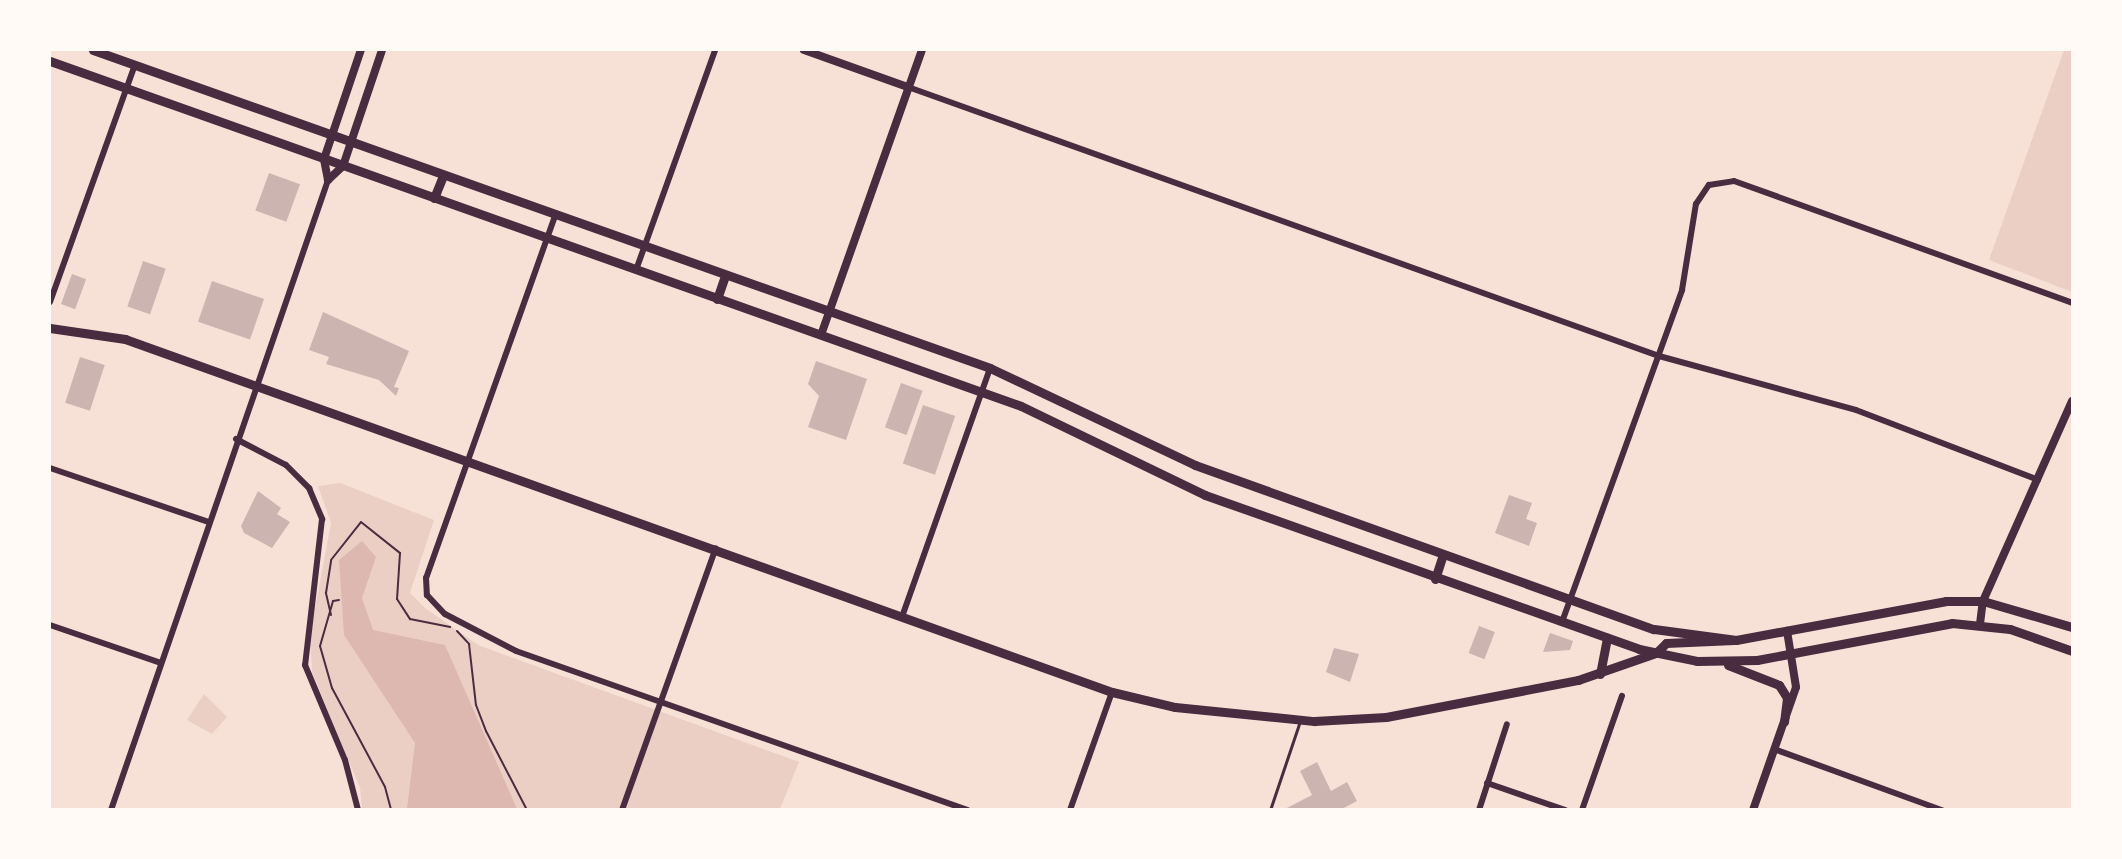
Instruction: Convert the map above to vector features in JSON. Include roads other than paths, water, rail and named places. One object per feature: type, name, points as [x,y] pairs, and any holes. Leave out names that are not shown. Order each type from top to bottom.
[{"type":"main road","points":[[93,50],[555,216],[990,368],[1195,465],[1443,555],[1654,629],[1736,639]]},
{"type":"main road","points":[[50,60],[126,89],[982,392],[1050,418],[1205,495],[1435,579],[1607,638],[1656,653],[1714,662],[1779,685],[1787,698],[1784,722]]},
{"type":"main road","points":[[434,198],[443,176]]},
{"type":"main road","points":[[717,299],[725,276]]},
{"type":"main road","points":[[50,328],[125,339],[255,388],[903,614],[1112,692],[1221,715],[1301,720],[1386,717],[1600,674],[1656,653],[1666,644],[1720,645],[1736,639],[1917,605],[1983,601],[2073,627]]},
{"type":"main road","points":[[1435,579],[1443,555]]},
{"type":"main road","points":[[1714,662],[1793,656],[1922,625],[1980,624],[2073,651]]},
{"type":"main road","points":[[1600,674],[1607,638]]},
{"type":"street","points":[[111,810],[327,180],[324,159],[361,50]]},
{"type":"street","points":[[327,180],[343,166],[382,50]]},
{"type":"street","points":[[636,270],[715,50]]},
{"type":"street","points":[[804,50],[1659,356],[1856,410],[2038,480]]},
{"type":"street","points":[[821,335],[922,50]]},
{"type":"street","points":[[50,302],[135,65]]},
{"type":"street","points":[[1562,622],[1685,279],[1695,204],[1716,182],[1734,181],[2073,303]]},
{"type":"street","points":[[555,216],[465,462],[424,587],[435,604],[462,624],[516,651],[661,700],[968,810]]},
{"type":"street","points":[[903,614],[990,368]]},
{"type":"street","points":[[1980,624],[1983,601],[2073,401]]},
{"type":"street","points":[[236,440],[286,465],[309,488],[322,519],[305,665],[345,760],[358,810]]},
{"type":"street","points":[[50,468],[209,522]]},
{"type":"street","points":[[622,810],[716,548]]},
{"type":"street","points":[[50,625],[161,663]]},
{"type":"street","points":[[1753,810],[1796,687],[1793,656],[1787,631]]},
{"type":"street","points":[[1070,810],[1112,692]]},
{"type":"street","points":[[1582,810],[1622,696]]},
{"type":"street","points":[[1479,810],[1507,724]]},
{"type":"street","points":[[1774,749],[1942,810]]},
{"type":"street","points":[[1487,783],[1565,810]]},
{"type":"lane","points":[[1270,810],[1301,720]]}]
